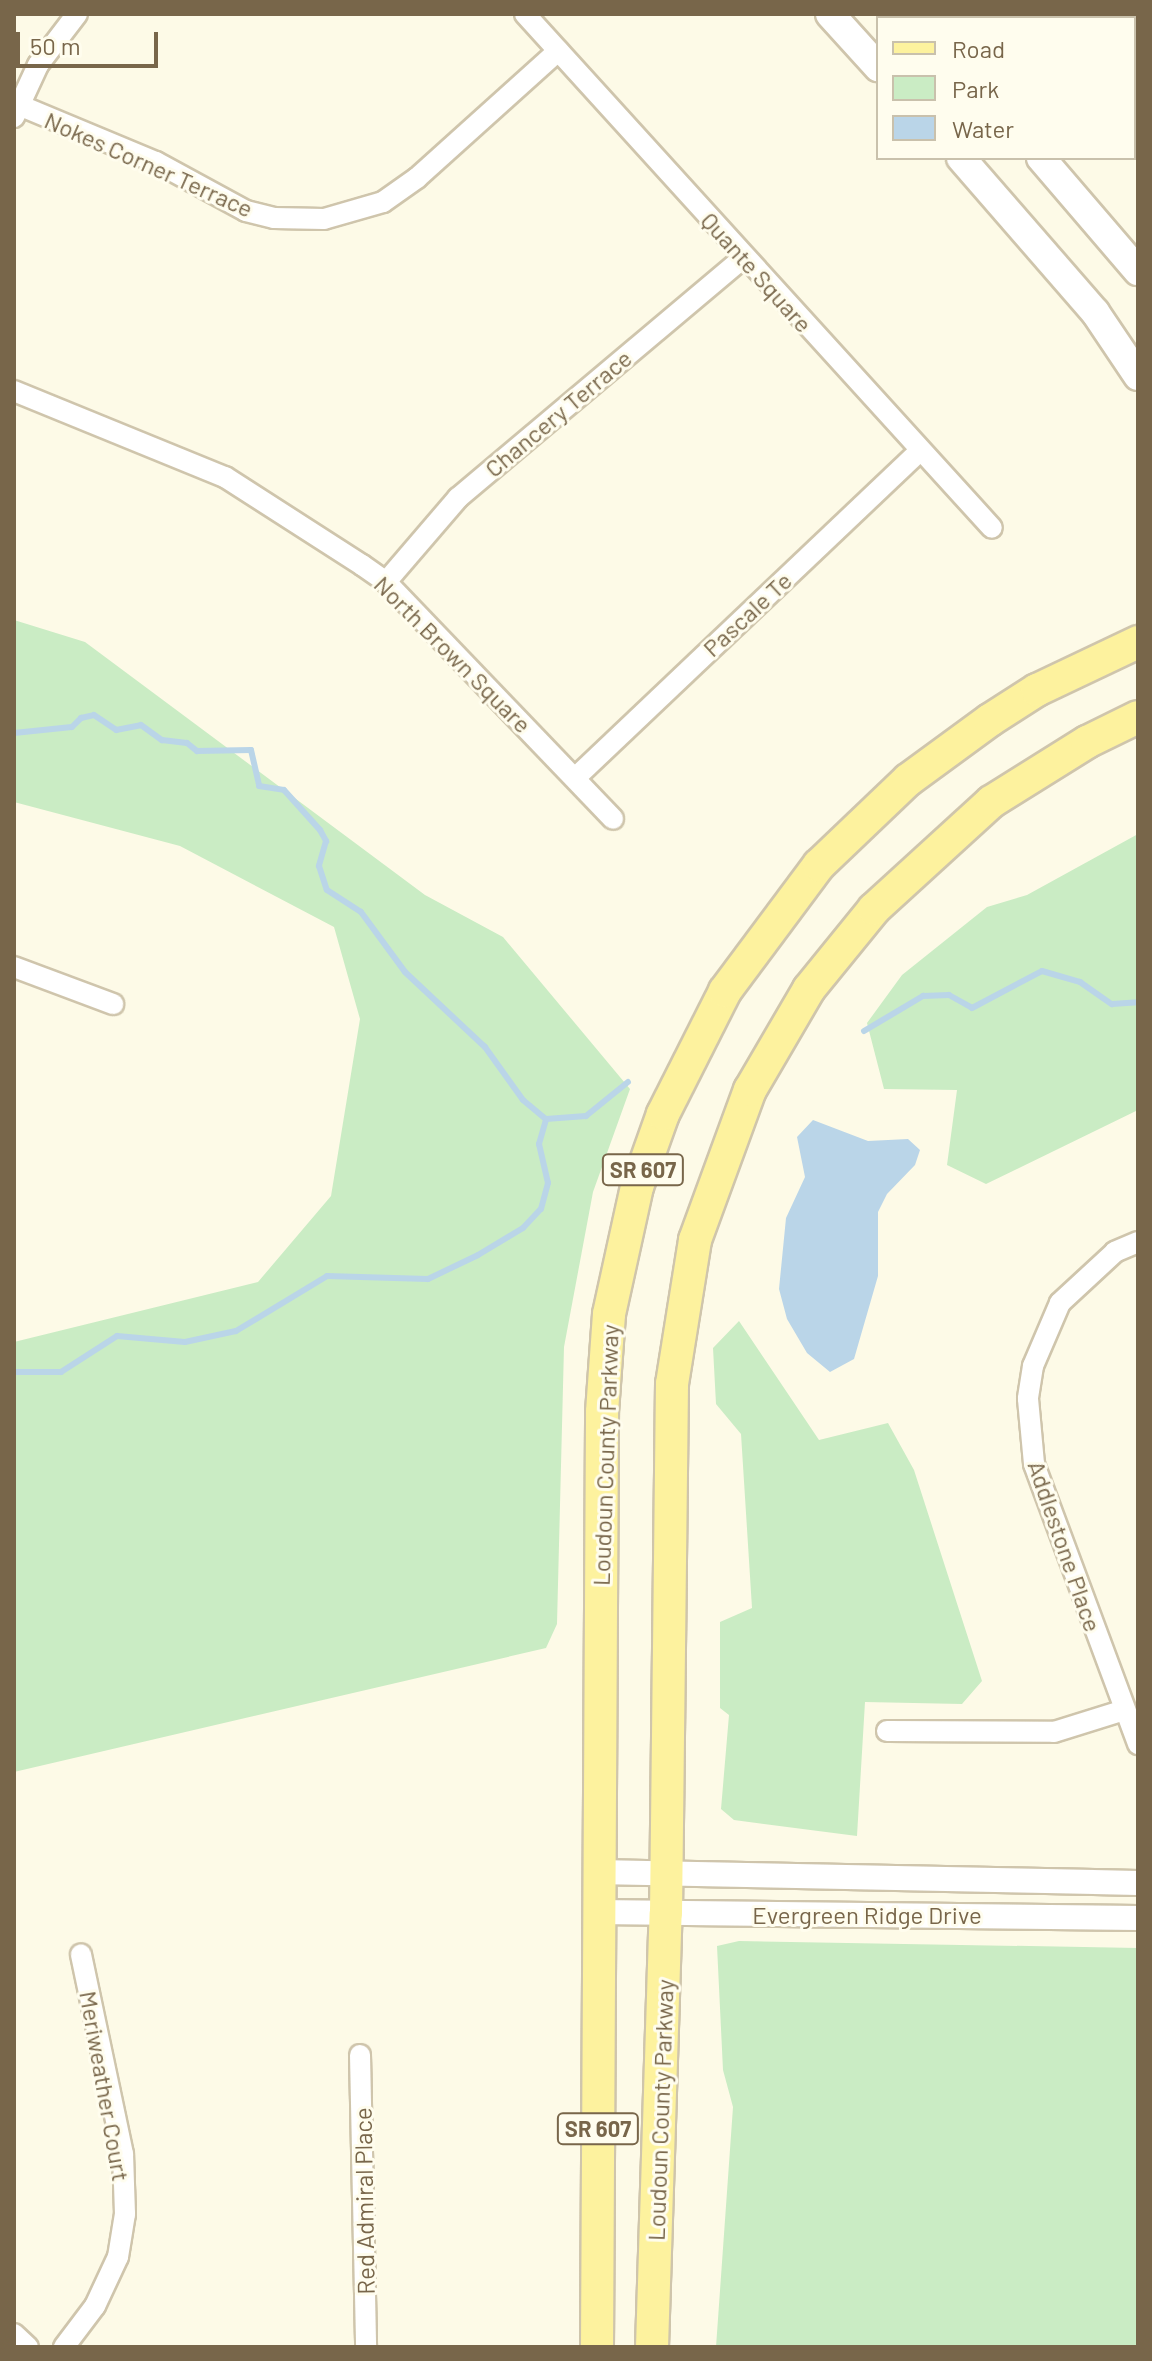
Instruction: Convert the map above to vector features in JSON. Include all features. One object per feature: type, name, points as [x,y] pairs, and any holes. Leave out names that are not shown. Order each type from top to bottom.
[{"type":"main road","points":[[830,14],[876,65]]},
{"type":"main road","points":[[963,160],[1087,303],[1138,376]]},
{"type":"main road","points":[[1043,160],[1138,271]]},
{"type":"main road","name":"Loudoun County Parkway","points":[[597,2347],[596,1912],[604,1362],[626,1230],[663,1114],[695,1044],[755,947],[861,822],[990,720],[1037,690],[1138,642]]},
{"type":"main road","name":"Loudoun County Parkway","points":[[652,2347],[667,1874],[674,1358],[695,1240],[728,1143],[750,1090],[809,989],[874,909],[991,802],[1087,742],[1138,717]]},
{"type":"street","points":[[16,109],[38,65],[77,14]]},
{"type":"street","name":"Quante Square","points":[[525,14],[743,258],[992,528]]},
{"type":"street","name":"Nokes Corner Terrace","points":[[16,109],[156,162],[246,211],[274,218],[324,219],[383,202],[417,178],[558,51]]},
{"type":"street","name":"Chancery Terrace","points":[[386,582],[458,498],[743,258]]},
{"type":"street","name":"North Brown Square","points":[[14,391],[225,477],[386,582],[613,819]]},
{"type":"street","name":"Pascale Te","points":[[575,778],[919,451]]},
{"type":"street","points":[[14,967],[113,1004]]},
{"type":"street","name":"Addlestone Place","points":[[1138,1242],[1104,1260],[1060,1303],[1033,1366],[1028,1399],[1034,1464],[1138,1744]]},
{"type":"street","points":[[887,1731],[1054,1732],[1124,1710]]},
{"type":"street","name":"Evergreen Ridge Drive","points":[[597,1872],[1138,1883]]},
{"type":"street","name":"Evergreen Ridge Drive","points":[[596,1912],[1137,1914]]},
{"type":"street","name":"Meriweather Court","points":[[64,2347],[95,2306],[118,2257],[125,2214],[123,2154],[81,1954]]},
{"type":"street","name":"Red Admiral Place","points":[[360,2055],[366,2347]]},
{"type":"street","points":[[14,2334],[28,2347]]},
{"type":"green space","points":[[14,620],[85,642],[425,895],[503,937],[630,1089],[593,1192],[564,1347],[557,1624],[546,1648],[14,1772],[14,1342],[258,1282],[331,1196],[360,1019],[334,927],[180,846],[14,802]]},
{"type":"green space","points":[[1138,834],[1138,1110],[986,1184],[947,1165],[957,1090],[884,1089],[867,1023],[902,975],[987,907],[1027,895]]},
{"type":"green space","points":[[739,1321],[819,1440],[888,1423],[914,1470],[982,1681],[962,1704],[865,1702],[857,1836],[734,1820],[721,1809],[729,1715],[720,1708],[720,1622],[752,1608],[741,1434],[716,1404],[713,1348]]},
{"type":"green space","points":[[739,1941],[1138,1948],[1138,2347],[716,2347],[733,2107],[723,2070],[717,1946]]},
{"type":"water","points":[[813,1120],[868,1141],[908,1139],[920,1150],[915,1165],[887,1194],[878,1212],[878,1276],[854,1359],[830,1372],[807,1353],[787,1319],[779,1289],[786,1218],[805,1177],[797,1137]]},
{"type":"waterway","points":[[14,733],[72,727],[81,718],[94,715],[116,730],[141,725],[162,740],[187,743],[197,751],[251,750],[259,786],[284,790],[326,841],[319,866],[327,890],[361,912],[405,972],[485,1047],[523,1100],[546,1119]]},
{"type":"waterway","points":[[864,1031],[923,996],[949,995],[972,1008],[1042,971],[1080,982],[1112,1004],[1138,1002]]},
{"type":"waterway","points":[[14,1372],[61,1372],[117,1336],[185,1342],[236,1331],[327,1276],[428,1279],[478,1255],[523,1228],[541,1209],[548,1183],[539,1144],[546,1119],[586,1116],[628,1082]]}]
